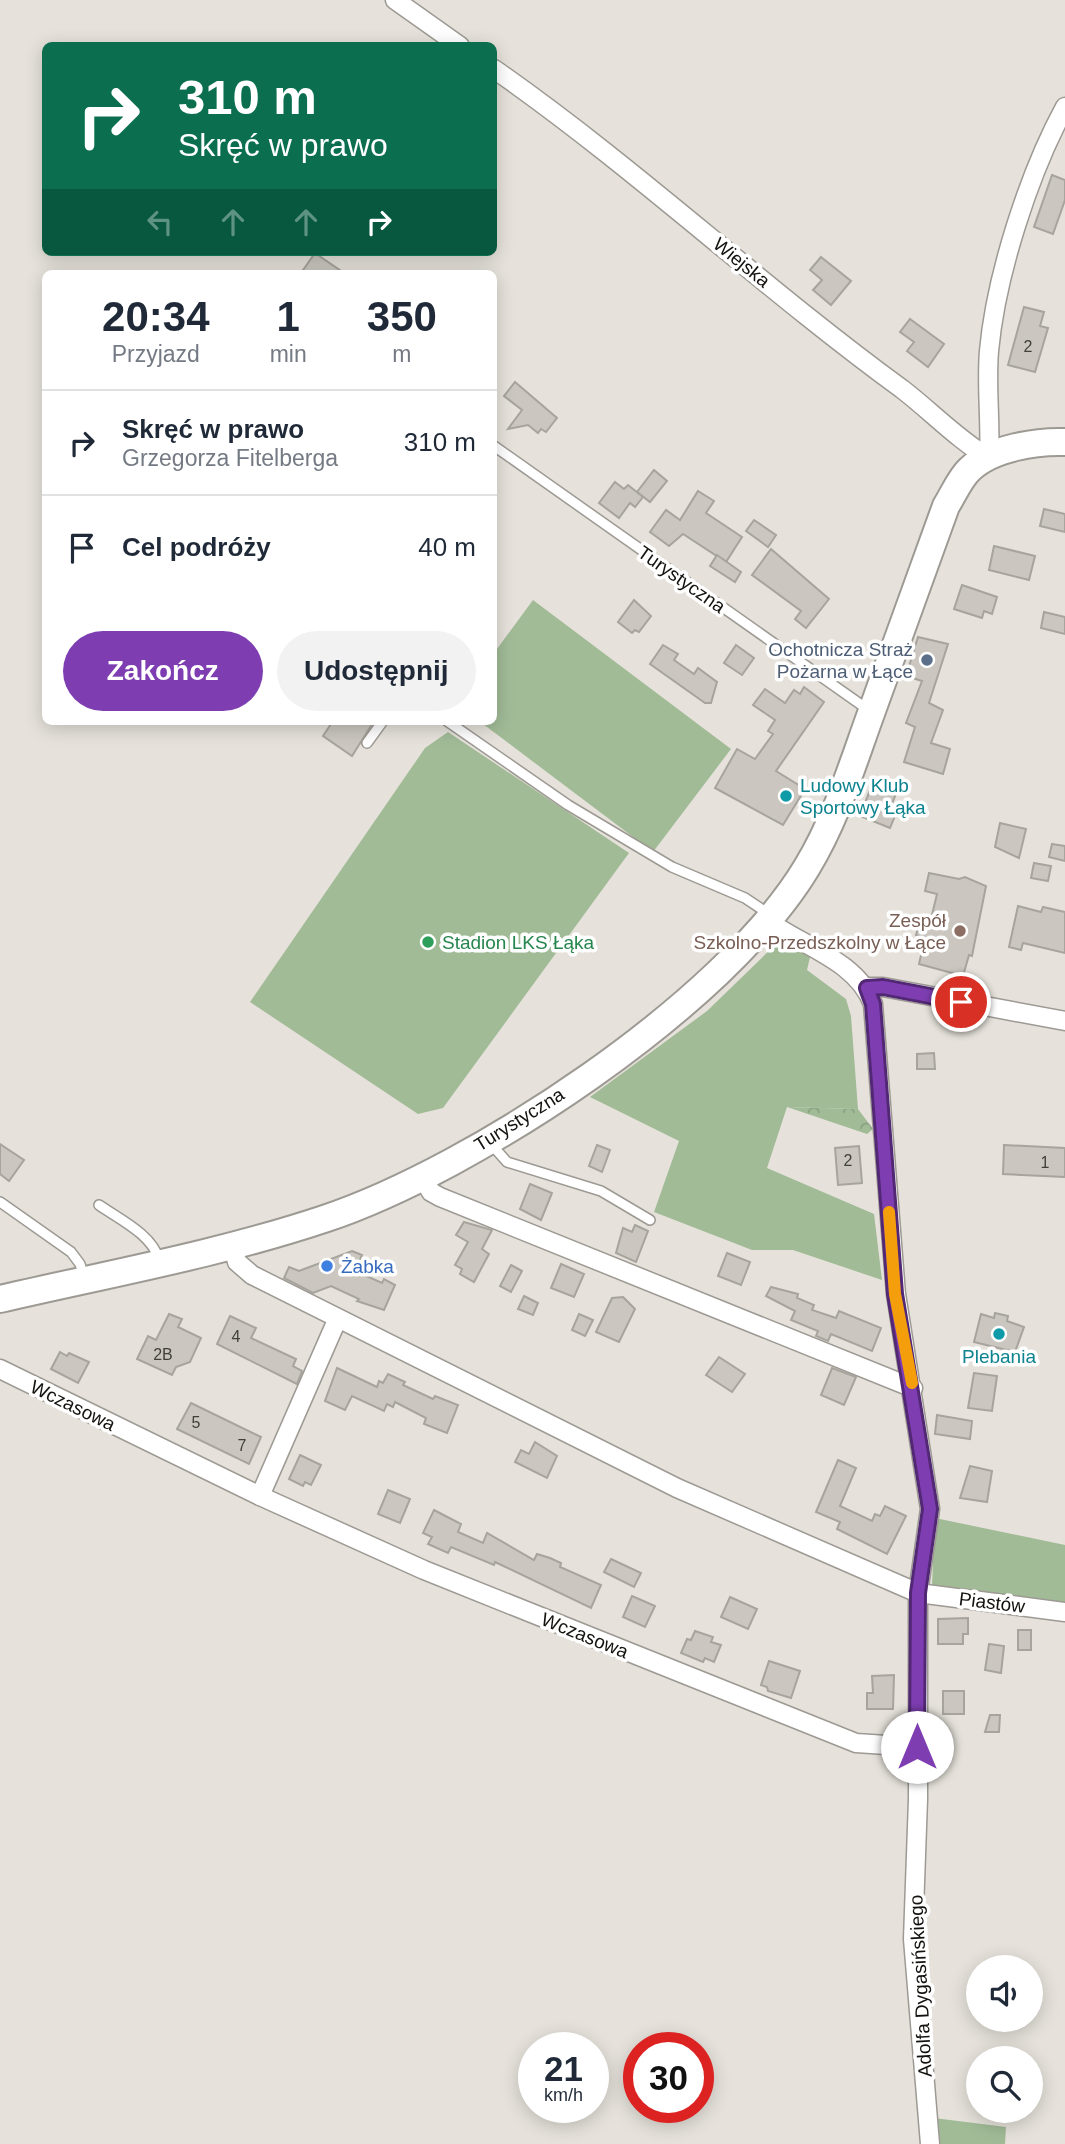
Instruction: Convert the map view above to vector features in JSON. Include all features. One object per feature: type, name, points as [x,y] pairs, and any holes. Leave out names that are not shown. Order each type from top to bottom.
[{"type":"main road","name":"Turystyczna","points":[[0,1299],[160,1262],[326,1218],[422,1176],[488,1139],[565,1091],[641,1037],[710,981],[770,919],[799,880],[824,836],[946,506],[970,469],[989,458],[1045,442],[1065,442]]},
{"type":"street","points":[[395,0],[454,42]]},
{"type":"street","name":"Wiejska","points":[[497,71],[575,126],[957,436],[989,458]]},
{"type":"street","points":[[989,458],[988,369],[995,313],[1017,225],[1051,133],[1065,107]]},
{"type":"street","points":[[770,919],[850,971],[867,988],[883,987],[1065,1021]]},
{"type":"street","name":"Adolfa Dygasińskiego","points":[[867,988],[873,1004],[895,1294],[913,1388],[930,1509],[918,1593],[913,1938],[930,2144]]},
{"type":"street","points":[[422,1176],[431,1192],[440,1197],[913,1388]]},
{"type":"street","points":[[232,1244],[235,1259],[246,1270],[337,1320],[677,1488],[918,1593]]},
{"type":"street","points":[[260,1496],[337,1320]]},
{"type":"street","name":"Wczasowa","points":[[0,1369],[260,1496],[424,1570],[856,1743],[917,1747]]},
{"type":"street","name":"Piastów","points":[[918,1593],[1065,1612]]},
{"type":"lane","name":"Turystyczna","points":[[497,448],[872,712]]},
{"type":"lane","points":[[368,743],[380,725]]},
{"type":"lane","points":[[453,725],[568,805],[672,867],[745,898],[770,919]]},
{"type":"lane","points":[[488,1139],[498,1154],[508,1162],[567,1178],[601,1191],[650,1220]]},
{"type":"lane","points":[[0,1202],[71,1252],[80,1264],[84,1279]]},
{"type":"lane","points":[[99,1205],[144,1238],[155,1249],[160,1262]]},
{"type":"green space","points":[[533,600],[731,749],[653,852],[484,725],[497,725],[497,649]]},
{"type":"green space","name":"Stadion LKS Łąka","points":[[448,732],[629,853],[443,1108],[418,1114],[250,1002],[425,748]]},
{"type":"green space","points":[[776,944],[790,950],[792,946],[810,957],[807,970],[846,999],[851,1016],[858,1109],[787,1107],[767,1168],[874,1214],[882,1280],[793,1250],[752,1250],[654,1212],[679,1141],[590,1097],[707,1011]]},
{"type":"green space","points":[[787,1107],[858,1109],[873,1129],[867,1134]]},
{"type":"green space","points":[[935,1518],[1065,1545],[1065,1606],[977,1597],[932,1585]]},
{"type":"green space","points":[[934,2118],[1006,2127],[1005,2144],[936,2144]]},
{"type":"building","points":[[1052,175],[1065,180],[1065,200],[1053,234],[1034,227]]},
{"type":"building","points":[[313,256],[319,256],[340,270],[303,270]]},
{"type":"building","points":[[821,257],[851,281],[831,305],[813,290],[822,280],[810,270]]},
{"type":"building","points":[[1024,307],[1044,312],[1040,326],[1048,328],[1035,372],[1008,365]]},
{"type":"building","points":[[910,319],[944,344],[928,367],[907,351],[914,342],[900,332]]},
{"type":"building","points":[[515,382],[557,418],[546,432],[541,429],[538,433],[528,425],[508,429],[522,410],[504,396]]},
{"type":"building","points":[[654,470],[667,481],[650,502],[637,492]]},
{"type":"building","points":[[615,482],[624,489],[628,485],[643,497],[635,507],[630,503],[619,518],[599,503]]},
{"type":"building","points":[[698,491],[714,501],[706,513],[742,537],[726,562],[683,534],[669,546],[650,532],[666,510],[680,520]]},
{"type":"building","points":[[1044,509],[1065,514],[1065,532],[1040,526]]},
{"type":"building","points":[[754,520],[776,535],[768,547],[746,531]]},
{"type":"building","points":[[994,546],[1035,556],[1029,580],[989,570]]},
{"type":"building","points":[[771,549],[829,599],[806,628],[795,619],[801,611],[752,575]]},
{"type":"building","points":[[717,555],[741,572],[735,582],[710,566]]},
{"type":"building","points":[[962,585],[997,597],[992,614],[984,611],[982,618],[954,609]]},
{"type":"building","points":[[634,600],[651,616],[639,632],[635,630],[632,633],[618,622]]},
{"type":"building","points":[[1044,612],[1065,617],[1065,634],[1041,628]]},
{"type":"building","points":[[918,637],[948,644],[929,703],[943,710],[931,743],[950,749],[943,774],[904,762],[915,727],[906,723],[922,681],[906,676]]},
{"type":"building","points":[[663,645],[678,654],[674,660],[694,674],[698,668],[717,682],[711,703],[705,703],[650,664]]},
{"type":"building","points":[[736,645],[754,658],[742,675],[724,663]]},
{"type":"building","points":[[804,687],[824,702],[776,771],[805,789],[783,825],[715,788],[737,749],[755,759],[773,734],[768,731],[775,720],[753,705],[765,689],[785,703],[794,690],[800,694]]},
{"type":"building","points":[[330,725],[371,725],[352,756],[323,736]]},
{"type":"building","points":[[873,782],[897,791],[888,814],[895,816],[890,828],[860,816]]},
{"type":"building","points":[[1000,823],[1026,829],[1019,858],[995,847]]},
{"type":"building","points":[[1052,844],[1065,846],[1065,861],[1049,857]]},
{"type":"building","points":[[1034,863],[1051,866],[1048,881],[1031,878]]},
{"type":"building","name":"Zespół Szkolno-Przedszkolny w Łące","points":[[929,873],[959,879],[965,877],[986,886],[972,956],[969,955],[963,976],[919,964],[925,938],[916,935],[920,920],[930,923],[937,894],[925,891]]},
{"type":"building","points":[[1018,906],[1041,912],[1043,907],[1065,912],[1065,953],[1023,943],[1021,950],[1009,947]]},
{"type":"building","points":[[934,1053],[935,1069],[917,1069],[917,1054]]},
{"type":"building","points":[[0,1144],[24,1160],[9,1181],[0,1174]]},
{"type":"building","points":[[597,1145],[610,1150],[602,1172],[589,1166]]},
{"type":"building","points":[[1004,1145],[1065,1148],[1065,1177],[1003,1174]]},
{"type":"building","points":[[859,1146],[862,1183],[838,1185],[835,1148]]},
{"type":"building","points":[[530,1184],[552,1193],[541,1220],[520,1209]]},
{"type":"building","points":[[464,1222],[492,1230],[482,1249],[489,1254],[474,1282],[460,1274],[462,1269],[455,1265],[468,1242],[456,1235]]},
{"type":"building","points":[[635,1225],[648,1231],[636,1262],[616,1253],[623,1228],[632,1232]]},
{"type":"building","points":[[352,1251],[362,1255],[355,1271],[382,1283],[384,1279],[395,1285],[384,1310],[357,1301],[359,1299],[331,1286],[313,1293],[284,1278],[289,1267],[299,1271]]},
{"type":"building","points":[[727,1253],[750,1262],[741,1285],[718,1276]]},
{"type":"building","points":[[561,1264],[584,1274],[574,1297],[551,1288]]},
{"type":"building","points":[[511,1265],[522,1271],[511,1292],[500,1286]]},
{"type":"building","points":[[771,1287],[798,1294],[797,1298],[814,1305],[812,1310],[836,1318],[839,1311],[881,1328],[872,1351],[831,1334],[828,1341],[816,1336],[818,1331],[791,1320],[795,1311],[766,1296]]},
{"type":"building","points":[[524,1296],[538,1303],[533,1315],[518,1309]]},
{"type":"building","points":[[623,1297],[635,1309],[619,1342],[596,1332],[612,1298]]},
{"type":"building","name":"Plebania","points":[[995,1313],[1008,1316],[1007,1321],[1024,1327],[1015,1352],[974,1342],[981,1314],[994,1318]]},
{"type":"building","points":[[169,1314],[182,1319],[178,1327],[201,1338],[190,1362],[176,1367],[172,1375],[137,1359],[148,1336],[156,1340]]},
{"type":"building","points":[[579,1314],[593,1320],[585,1336],[572,1330]]},
{"type":"building","points":[[230,1316],[256,1328],[251,1338],[296,1359],[293,1366],[302,1371],[297,1384],[217,1344]]},
{"type":"building","points":[[60,1352],[89,1362],[78,1383],[51,1369]]},
{"type":"building","points":[[719,1357],[745,1374],[732,1392],[706,1375]]},
{"type":"building","points":[[337,1368],[377,1387],[379,1381],[383,1383],[388,1374],[405,1382],[403,1385],[433,1399],[435,1396],[458,1405],[447,1433],[424,1424],[426,1418],[395,1402],[393,1407],[387,1404],[384,1411],[352,1396],[345,1410],[325,1401]]},
{"type":"building","points":[[832,1368],[856,1377],[844,1405],[821,1395]]},
{"type":"building","points":[[974,1373],[997,1376],[992,1411],[968,1408]]},
{"type":"building","points":[[191,1403],[261,1437],[249,1464],[177,1429]]},
{"type":"building","points":[[937,1415],[972,1421],[970,1439],[935,1434]]},
{"type":"building","points":[[535,1442],[557,1456],[547,1478],[515,1462],[521,1450],[529,1454]]},
{"type":"building","points":[[300,1455],[321,1465],[311,1485],[305,1482],[303,1486],[289,1479]]},
{"type":"building","points":[[838,1460],[856,1468],[840,1506],[872,1521],[875,1514],[880,1516],[885,1506],[906,1516],[887,1554],[837,1529],[840,1522],[816,1512]]},
{"type":"building","points":[[970,1466],[992,1471],[987,1502],[960,1498]]},
{"type":"building","points":[[388,1490],[410,1499],[400,1523],[378,1514]]},
{"type":"building","points":[[434,1510],[461,1524],[458,1532],[483,1543],[487,1533],[534,1560],[537,1554],[550,1558],[561,1563],[560,1567],[601,1585],[591,1608],[495,1562],[494,1565],[451,1547],[448,1553],[428,1544],[432,1537],[423,1533]]},
{"type":"building","points":[[611,1559],[641,1573],[634,1587],[604,1572]]},
{"type":"building","points":[[632,1596],[655,1606],[645,1627],[623,1617]]},
{"type":"building","points":[[730,1597],[757,1609],[748,1629],[721,1617]]},
{"type":"building","points":[[968,1618],[968,1634],[963,1634],[963,1644],[938,1644],[938,1619]]},
{"type":"building","points":[[1018,1630],[1031,1630],[1031,1650],[1018,1650]]},
{"type":"building","points":[[695,1631],[713,1637],[711,1642],[721,1645],[714,1662],[705,1658],[703,1662],[681,1653],[687,1639],[691,1640]]},
{"type":"building","points":[[989,1644],[1004,1646],[1001,1673],[985,1670]]},
{"type":"building","points":[[769,1661],[800,1671],[791,1698],[768,1691],[767,1687],[761,1685]]},
{"type":"building","points":[[894,1675],[893,1709],[867,1709],[867,1693],[873,1693],[872,1676]]},
{"type":"building","points":[[943,1691],[964,1691],[964,1714],[943,1714]]},
{"type":"building","points":[[990,1715],[1000,1715],[999,1732],[985,1732]]},
{"type":"slow traffic","points":[[889,1212],[895,1294],[912,1383]]},
{"type":"place","name":"Ochotnicza Straż Pożarna w Łące","points":[[927,660]]},
{"type":"place","name":"Ludowy Klub Sportowy Łąka","points":[[786,796]]},
{"type":"place","name":"Zespół Szkolno-Przedszkolny w Łące","points":[[960,931]]},
{"type":"place","name":"Stadion LKS Łąka","points":[[428,942]]},
{"type":"place","name":"Żabka","points":[[327,1266]]},
{"type":"place","name":"Plebania","points":[[999,1334]]},
{"type":"route","points":[[917,1747],[918,1593],[930,1509],[913,1388],[895,1294],[873,1004],[867,988],[883,987],[961,1002]]}]
